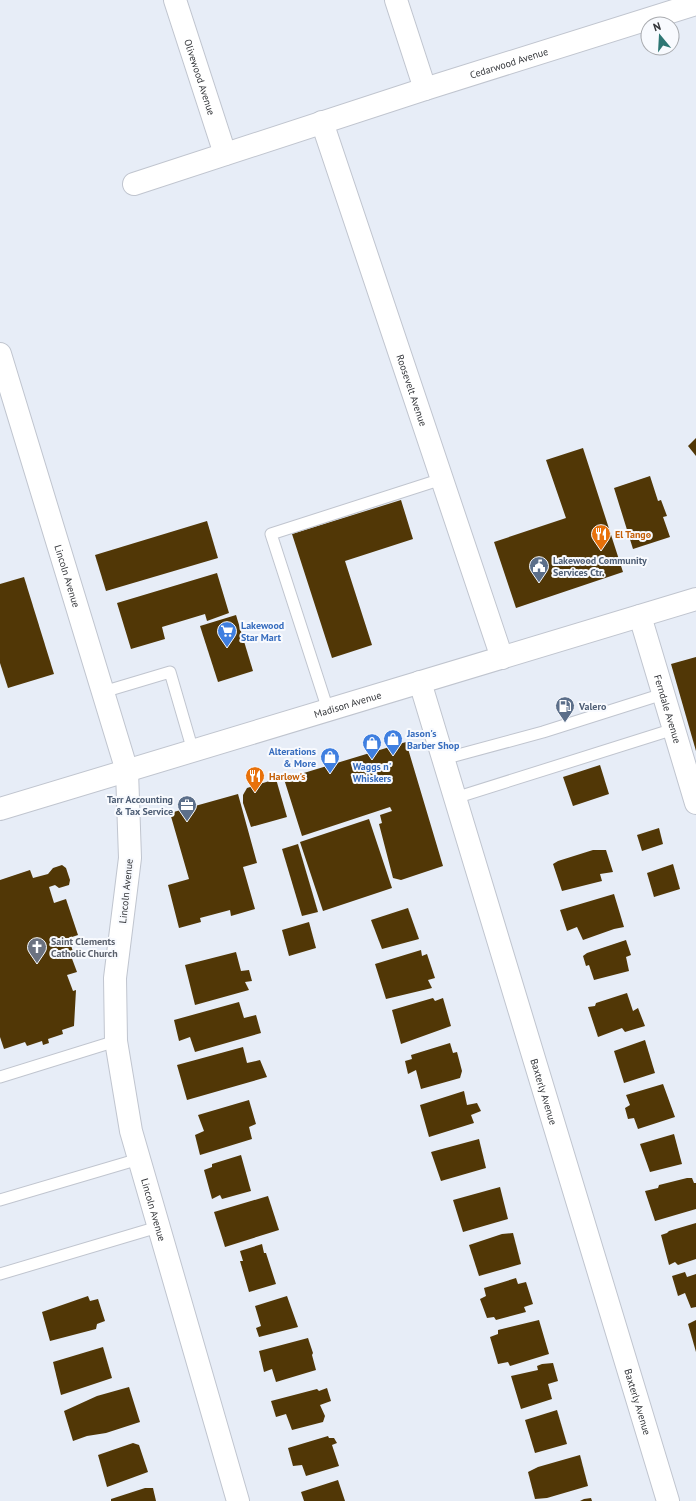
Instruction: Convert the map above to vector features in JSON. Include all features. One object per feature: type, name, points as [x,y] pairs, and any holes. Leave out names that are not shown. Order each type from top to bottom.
[{"type":"street","name":"Olivewood Avenue","points":[[175,0],[225,154]]},
{"type":"street","points":[[396,0],[425,89]]},
{"type":"street","name":"Cedarwood Avenue","points":[[322,122],[696,4]]},
{"type":"street","points":[[134,184],[322,122]]},
{"type":"street","name":"Roosevelt Avenue","points":[[322,122],[502,658]]},
{"type":"street","name":"Lincoln Avenue","points":[[0,354],[127,771],[130,858],[115,978],[116,1041],[131,1131],[238,1501]]},
{"type":"street","name":"Madison Avenue","points":[[0,809],[696,599]]},
{"type":"street","name":"Ferndale Avenue","points":[[640,616],[696,803]]},
{"type":"street","name":"Baxterly Avenue","points":[[420,682],[668,1501]]},
{"type":"lane","points":[[328,710],[271,534],[442,479]]},
{"type":"lane","points":[[103,692],[170,672],[194,751]]},
{"type":"lane","points":[[443,759],[543,732],[663,694]]},
{"type":"lane","points":[[455,798],[674,728]]},
{"type":"lane","points":[[0,1077],[116,1041]]},
{"type":"lane","points":[[0,1200],[139,1159]]},
{"type":"lane","points":[[0,1274],[158,1227]]},
{"type":"building","points":[[696,438],[696,456],[688,446]]},
{"type":"building","points":[[583,448],[623,572],[516,608],[494,542],[566,518],[546,460]]},
{"type":"building","points":[[650,476],[658,501],[661,500],[667,516],[663,517],[670,537],[633,549],[614,488]]},
{"type":"building","points":[[401,500],[413,539],[345,561],[372,645],[332,658],[292,534]]},
{"type":"building","points":[[207,521],[218,558],[106,591],[95,555]]},
{"type":"building","points":[[217,573],[229,613],[207,621],[205,614],[162,627],[165,639],[131,649],[117,603]]},
{"type":"building","points":[[24,577],[54,674],[8,688],[0,663],[0,584]]},
{"type":"building","name":"Lakewood Star Mart","points":[[236,615],[253,671],[218,682],[200,626]]},
{"type":"building","points":[[696,657],[696,751],[671,664]]},
{"type":"building","points":[[406,742],[443,866],[401,880],[393,878],[379,824],[382,823],[380,815],[392,811],[390,807],[302,836],[284,779]]},
{"type":"building","points":[[600,765],[609,794],[573,806],[563,777]]},
{"type":"building","points":[[276,779],[287,817],[251,827],[243,803],[243,795],[247,788]]},
{"type":"building","points":[[238,794],[257,863],[243,867],[255,909],[231,916],[230,910],[200,918],[201,922],[179,928],[168,885],[189,879],[170,813]]},
{"type":"building","points":[[369,819],[392,888],[323,911],[300,842]]},
{"type":"building","points":[[659,828],[663,844],[642,851],[637,835]]},
{"type":"building","points":[[298,844],[318,912],[302,916],[282,849]]},
{"type":"building","points":[[593,850],[606,850],[613,872],[600,874],[602,881],[562,891],[553,864]]},
{"type":"building","points":[[673,864],[680,889],[654,897],[647,873]]},
{"type":"building","name":"Saint Clements Catholic Church","points":[[62,865],[66,868],[70,880],[69,885],[59,888],[55,885],[49,887],[54,903],[66,899],[78,935],[66,939],[67,943],[70,942],[74,955],[71,956],[77,972],[67,975],[73,991],[76,990],[74,1026],[62,1030],[63,1034],[48,1039],[49,1043],[43,1045],[42,1041],[27,1046],[25,1042],[4,1049],[0,1037],[0,880],[30,870],[33,878],[48,874],[53,868]]},
{"type":"building","points":[[614,894],[624,927],[583,940],[577,927],[567,931],[560,910]]},
{"type":"building","points":[[408,908],[419,939],[382,949],[371,920]]},
{"type":"building","points":[[309,922],[316,948],[289,956],[282,930]]},
{"type":"building","points":[[626,940],[631,955],[626,957],[629,971],[594,980],[589,965],[586,966],[583,956],[587,953]]},
{"type":"building","points":[[421,950],[422,956],[427,954],[435,978],[428,980],[432,988],[386,999],[375,964]]},
{"type":"building","points":[[236,952],[241,971],[249,970],[252,981],[245,982],[249,990],[195,1005],[185,965]]},
{"type":"building","points":[[627,993],[633,1011],[638,1008],[645,1026],[625,1032],[622,1028],[598,1037],[588,1007],[595,1006],[596,1003]]},
{"type":"building","points":[[433,998],[435,1001],[443,998],[451,1026],[401,1044],[392,1010]]},
{"type":"building","points":[[239,1002],[244,1018],[256,1015],[261,1033],[195,1052],[190,1037],[179,1041],[174,1020]]},
{"type":"building","points":[[645,1040],[655,1073],[624,1083],[614,1051]]},
{"type":"building","points":[[450,1043],[453,1053],[457,1052],[462,1071],[460,1078],[421,1089],[416,1070],[408,1074],[405,1061],[412,1059],[411,1055]]},
{"type":"building","points":[[243,1047],[247,1063],[260,1060],[267,1077],[187,1100],[177,1065]]},
{"type":"building","points":[[663,1084],[675,1117],[638,1129],[634,1118],[628,1119],[625,1108],[630,1105],[626,1095]]},
{"type":"building","points":[[464,1091],[467,1105],[477,1103],[481,1111],[471,1115],[474,1123],[429,1137],[420,1105]]},
{"type":"building","points":[[249,1100],[256,1124],[249,1127],[252,1139],[200,1155],[195,1135],[204,1131],[198,1115]]},
{"type":"building","points":[[674,1134],[682,1164],[650,1172],[640,1144]]},
{"type":"building","points":[[479,1139],[486,1168],[441,1181],[431,1152]]},
{"type":"building","points":[[241,1155],[251,1191],[222,1199],[220,1195],[212,1199],[204,1170],[212,1167],[212,1164]]},
{"type":"building","points":[[692,1178],[694,1183],[696,1183],[696,1209],[655,1221],[645,1191],[658,1188],[659,1185]]},
{"type":"building","points":[[500,1187],[508,1219],[463,1232],[453,1200]]},
{"type":"building","points":[[268,1196],[279,1230],[225,1247],[214,1212]]},
{"type":"building","points":[[696,1223],[696,1259],[678,1265],[675,1262],[669,1265],[661,1235]]},
{"type":"building","points":[[513,1233],[521,1264],[479,1276],[469,1245],[502,1234]]},
{"type":"building","points":[[262,1244],[276,1284],[249,1292],[240,1261],[243,1261],[240,1251]]},
{"type":"building","points":[[685,1272],[687,1277],[696,1274],[696,1307],[691,1308],[685,1293],[678,1296],[672,1276]]},
{"type":"building","points":[[516,1278],[518,1284],[526,1282],[533,1304],[524,1307],[526,1312],[496,1320],[494,1317],[487,1318],[480,1299],[486,1296],[484,1288]]},
{"type":"building","points":[[88,1296],[90,1301],[98,1299],[105,1321],[97,1324],[96,1329],[50,1341],[42,1312]]},
{"type":"building","points":[[287,1296],[298,1327],[259,1337],[256,1328],[261,1326],[255,1306]]},
{"type":"building","points":[[539,1320],[549,1354],[510,1366],[508,1362],[498,1364],[490,1337],[498,1334],[498,1330]]},
{"type":"building","points":[[696,1320],[696,1352],[688,1324]]},
{"type":"building","points":[[308,1338],[313,1353],[312,1355],[316,1370],[276,1382],[272,1369],[264,1372],[259,1351]]},
{"type":"building","points":[[103,1347],[112,1378],[61,1395],[53,1362]]},
{"type":"building","points":[[553,1363],[558,1381],[548,1384],[552,1399],[521,1409],[511,1376],[538,1370],[537,1366],[542,1364]]},
{"type":"building","points":[[129,1387],[140,1422],[106,1433],[87,1436],[73,1441],[64,1411],[97,1396]]},
{"type":"building","points":[[327,1388],[331,1401],[320,1405],[325,1416],[323,1422],[292,1430],[286,1414],[276,1417],[271,1401],[317,1389],[319,1391]]},
{"type":"building","points":[[557,1410],[567,1444],[535,1453],[525,1420]]},
{"type":"building","points":[[328,1436],[329,1438],[334,1438],[337,1443],[332,1445],[339,1466],[306,1476],[302,1465],[293,1466],[288,1448]]},
{"type":"building","points":[[133,1443],[139,1445],[148,1472],[107,1487],[98,1455]]},
{"type":"building","points":[[580,1455],[588,1486],[547,1498],[535,1499],[528,1472],[538,1467]]},
{"type":"building","points":[[338,1480],[345,1501],[304,1501],[301,1492]]},
{"type":"building","points":[[145,1488],[153,1488],[156,1501],[111,1501],[111,1499]]},
{"type":"building","points":[[591,1498],[592,1501],[580,1501],[584,1499]]},
{"type":"place","name":"El Tango","points":[[601,551]]},
{"type":"place","name":"Lakewood Community Services Ctr.","points":[[539,583]]},
{"type":"place","name":"Lakewood Star Mart","points":[[227,648]]},
{"type":"place","name":"Valero","points":[[565,723]]},
{"type":"place","name":"Jason's Barber Shop","points":[[393,756]]},
{"type":"place","name":"Waggs n' Whiskers","points":[[372,760]]},
{"type":"place","name":"Alterations & More","points":[[330,774]]},
{"type":"place","name":"Harlow's","points":[[255,793]]},
{"type":"place","name":"Tarr Accounting & Tax Service","points":[[187,822]]},
{"type":"place","name":"Saint Clements Catholic Church","points":[[37,964]]}]
